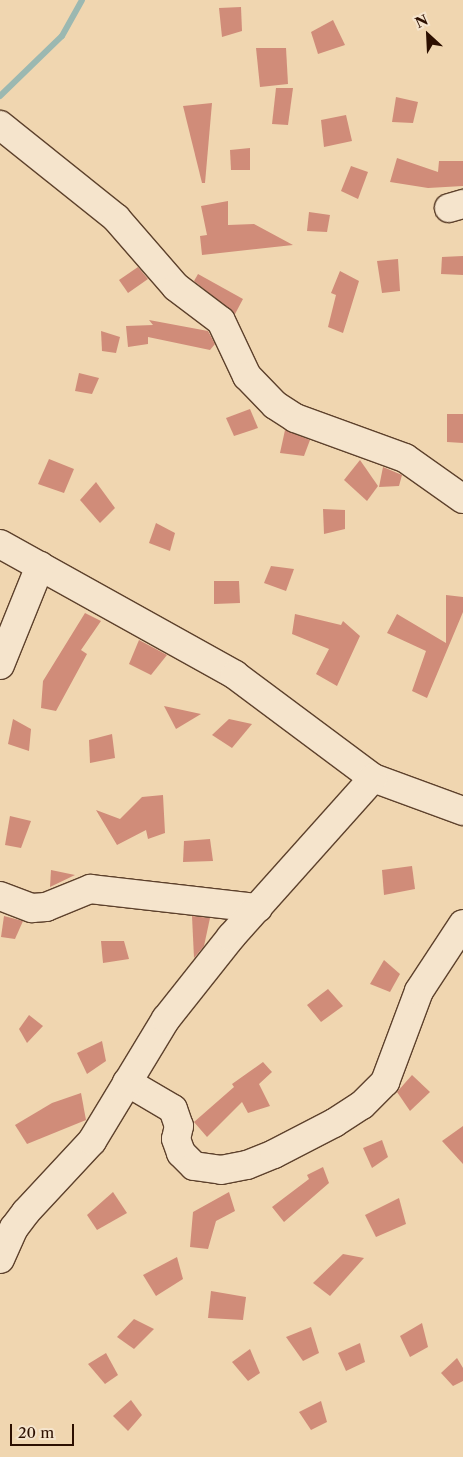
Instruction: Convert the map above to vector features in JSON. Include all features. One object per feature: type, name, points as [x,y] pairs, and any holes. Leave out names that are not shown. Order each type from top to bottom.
[{"type":"street","points":[[0,125],[116,218],[176,287],[221,321],[246,376],[275,405],[295,418],[405,458],[463,499]]},
{"type":"street","points":[[0,544],[235,675],[373,778],[463,811]]},
{"type":"street","points":[[0,665],[40,566]]},
{"type":"street","points":[[0,1259],[14,1228],[92,1141],[166,1019],[258,908],[373,778]]},
{"type":"street","points":[[0,896],[32,908],[46,907],[90,889],[258,908]]},
{"type":"street","points":[[127,1082],[173,1109],[179,1126],[176,1139],[181,1153],[194,1166],[221,1170],[247,1165],[274,1154],[334,1123],[362,1105],[385,1082],[419,991],[463,924]]},
{"type":"building","points":[[241,7],[242,31],[222,37],[219,8]]},
{"type":"building","points":[[333,20],[345,45],[318,54],[311,32]]},
{"type":"building","points":[[256,48],[286,48],[288,84],[260,87]]},
{"type":"building","points":[[276,88],[293,88],[288,125],[272,124]]},
{"type":"building","points":[[396,97],[418,102],[413,123],[392,122]]},
{"type":"building","points":[[212,103],[205,183],[202,183],[183,106]]},
{"type":"building","points":[[346,115],[352,141],[324,147],[321,120]]},
{"type":"building","points":[[250,148],[250,170],[231,170],[230,150]]},
{"type":"building","points":[[397,158],[438,172],[439,161],[463,161],[463,186],[428,188],[390,182]]},
{"type":"building","points":[[351,166],[368,172],[358,199],[341,191]]},
{"type":"building","points":[[228,201],[228,225],[254,224],[293,245],[202,255],[200,236],[207,235],[201,206]]},
{"type":"building","points":[[309,212],[330,215],[327,232],[307,231]]},
{"type":"building","points":[[463,256],[463,275],[441,274],[442,257]]},
{"type":"building","points":[[398,259],[400,291],[382,293],[377,261]]},
{"type":"building","points":[[138,267],[148,279],[128,293],[119,280]]},
{"type":"building","points":[[340,271],[359,281],[343,333],[328,327],[336,295],[331,293]]},
{"type":"building","points":[[198,274],[243,299],[235,314],[194,281]]},
{"type":"building","points":[[149,320],[208,331],[215,344],[210,350],[148,337],[148,344],[128,347],[126,326],[153,325]]},
{"type":"building","points":[[101,331],[120,337],[116,353],[102,351]]},
{"type":"building","points":[[79,373],[99,378],[92,394],[75,391]]},
{"type":"building","points":[[250,409],[258,428],[234,436],[226,418]]},
{"type":"building","points":[[447,414],[463,414],[463,443],[447,442]]},
{"type":"building","points":[[285,430],[310,440],[304,456],[280,453]]},
{"type":"building","points":[[49,459],[74,469],[64,493],[38,484]]},
{"type":"building","points":[[360,460],[378,486],[367,501],[344,480]]},
{"type":"building","points":[[383,467],[402,475],[399,486],[379,487]]},
{"type":"building","points":[[96,482],[115,508],[100,523],[80,500]]},
{"type":"building","points":[[323,509],[345,510],[345,529],[324,534]]},
{"type":"building","points":[[156,523],[175,533],[170,551],[149,543]]},
{"type":"building","points":[[271,566],[294,569],[286,591],[264,583]]},
{"type":"building","points":[[214,581],[239,581],[240,603],[214,604]]},
{"type":"building","points":[[446,595],[463,597],[463,612],[427,698],[412,691],[426,651],[387,633],[397,614],[446,643]]},
{"type":"building","points":[[85,613],[101,621],[81,650],[87,654],[56,711],[41,708],[43,681]]},
{"type":"building","points":[[295,614],[341,625],[343,621],[360,636],[337,686],[316,674],[329,649],[292,634]]},
{"type":"building","points":[[139,640],[167,655],[151,675],[129,664]]},
{"type":"building","points":[[164,706],[201,714],[176,729]]},
{"type":"building","points":[[13,719],[31,729],[29,751],[8,744]]},
{"type":"building","points":[[229,719],[252,724],[232,748],[212,735]]},
{"type":"building","points":[[112,734],[115,758],[90,763],[89,740]]},
{"type":"building","points":[[163,795],[165,833],[148,839],[146,830],[117,845],[96,810],[120,819],[142,797]]},
{"type":"building","points":[[10,816],[31,821],[21,848],[5,845]]},
{"type":"building","points":[[210,839],[213,861],[183,862],[184,841]]},
{"type":"building","points":[[412,866],[415,889],[384,895],[382,870]]},
{"type":"building","points":[[51,870],[75,875],[50,887]]},
{"type":"building","points":[[4,916],[23,921],[15,939],[1,937]]},
{"type":"building","points":[[192,916],[210,918],[204,946],[194,958]]},
{"type":"building","points":[[101,941],[124,941],[129,959],[103,963]]},
{"type":"building","points":[[384,960],[400,974],[390,992],[370,984]]},
{"type":"building","points":[[328,989],[343,1006],[321,1022],[307,1005]]},
{"type":"building","points":[[29,1015],[43,1026],[27,1043],[19,1029]]},
{"type":"building","points":[[102,1041],[106,1061],[87,1074],[77,1053]]},
{"type":"building","points":[[263,1062],[272,1072],[259,1084],[270,1106],[248,1113],[242,1102],[207,1137],[194,1122],[234,1087],[232,1084]]},
{"type":"building","points":[[412,1075],[430,1092],[410,1111],[397,1092]]},
{"type":"building","points":[[81,1093],[86,1120],[27,1144],[15,1125],[52,1103]]},
{"type":"building","points":[[463,1126],[463,1164],[442,1141]]},
{"type":"building","points":[[382,1140],[388,1157],[372,1168],[363,1148]]},
{"type":"building","points":[[323,1167],[329,1183],[284,1222],[272,1207],[309,1179],[307,1175]]},
{"type":"building","points":[[113,1192],[127,1213],[97,1230],[87,1215]]},
{"type":"building","points":[[229,1192],[235,1211],[216,1221],[208,1249],[190,1247],[193,1212]]},
{"type":"building","points":[[399,1198],[406,1224],[376,1237],[365,1215]]},
{"type":"building","points":[[343,1254],[364,1258],[330,1296],[313,1283]]},
{"type":"building","points":[[177,1257],[183,1279],[156,1296],[143,1275]]},
{"type":"building","points":[[211,1291],[246,1297],[243,1320],[208,1318]]},
{"type":"building","points":[[134,1319],[154,1329],[134,1349],[117,1337]]},
{"type":"building","points":[[422,1323],[428,1347],[410,1357],[400,1336]]},
{"type":"building","points":[[311,1327],[319,1353],[303,1361],[286,1337]]},
{"type":"building","points":[[360,1343],[365,1362],[346,1371],[338,1353]]},
{"type":"building","points":[[250,1349],[260,1373],[248,1381],[232,1362]]},
{"type":"building","points":[[106,1353],[118,1375],[105,1384],[88,1364]]},
{"type":"building","points":[[457,1358],[463,1368],[463,1381],[453,1386],[441,1373]]},
{"type":"building","points":[[131,1400],[142,1415],[128,1431],[113,1416]]},
{"type":"building","points":[[321,1401],[327,1422],[311,1430],[299,1412]]},
{"type":"waterway","points":[[0,96],[62,36],[82,0]]}]
